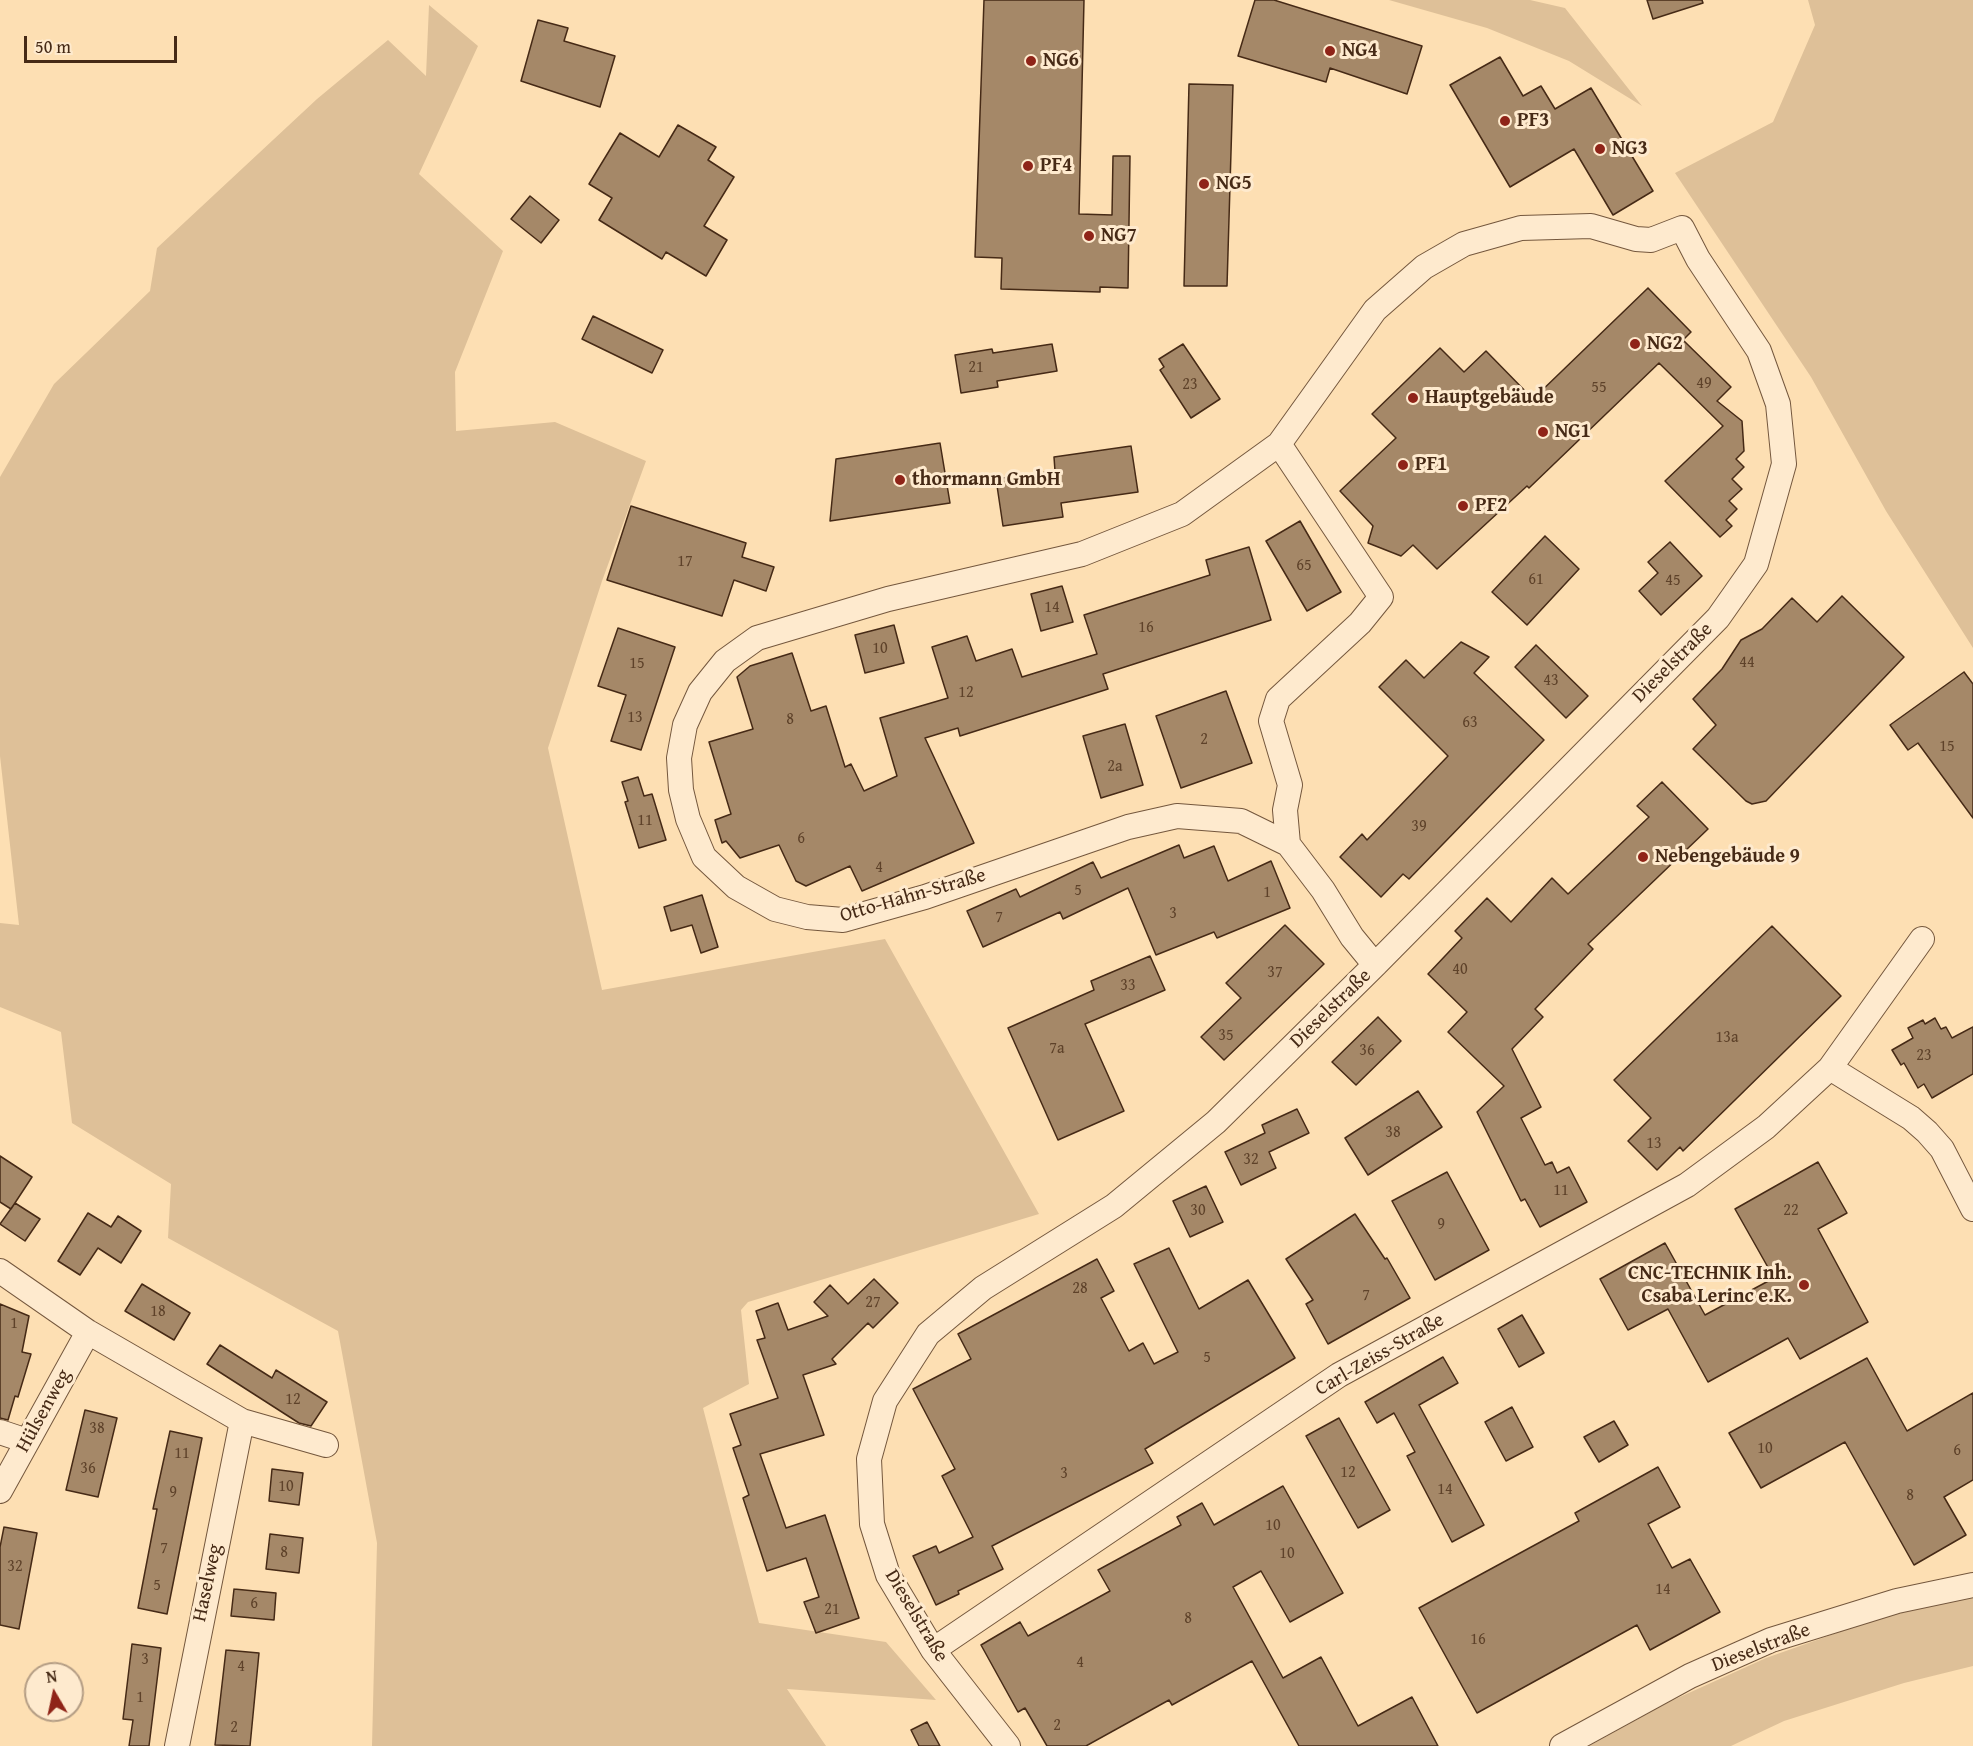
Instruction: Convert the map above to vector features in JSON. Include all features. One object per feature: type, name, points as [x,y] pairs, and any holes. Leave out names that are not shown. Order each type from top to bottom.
[{"type":"street","name":"Dieselstraße","points":[[1008,1746],[933,1650],[888,1575],[872,1524],[869,1459],[885,1401],[928,1334],[983,1288],[1114,1206],[1216,1122],[1376,965],[1718,618],[1756,564],[1784,464],[1778,404],[1759,351],[1698,260],[1682,228],[1651,240],[1636,239],[1591,226],[1521,228],[1464,244],[1424,267],[1390,294],[1375,310],[1279,444]]},
{"type":"street","name":"Otto-Hahn-Straße","points":[[1279,444],[1182,514],[1082,554],[888,600],[757,638],[725,661],[700,692],[685,725],[680,758],[681,790],[688,819],[704,857],[736,887],[775,909],[807,917],[843,920],[925,897],[1128,827],[1177,816],[1241,821],[1288,844],[1323,890],[1352,937],[1376,965]]},
{"type":"street","points":[[1279,444],[1381,597],[1360,623],[1278,699],[1271,721],[1290,786],[1286,810],[1288,844]]},
{"type":"street","name":"Carl-Zeiss-Straße","points":[[933,1650],[1339,1375],[1687,1185],[1766,1127],[1830,1068],[1922,939]]},
{"type":"street","points":[[1830,1068],[1911,1118],[1927,1132],[1942,1149],[1973,1209]]},
{"type":"street","points":[[0,1271],[88,1332],[242,1421],[326,1445]]},
{"type":"street","name":"Hülsenweg","points":[[0,1491],[88,1332]]},
{"type":"street","name":"Haselweg","points":[[177,1746],[242,1421]]},
{"type":"street","points":[[0,1432],[27,1441]]},
{"type":"street","name":"Dieselstraße","points":[[1562,1746],[1690,1676],[1771,1640],[1897,1601],[1973,1585]]},
{"type":"shaded area","points":[[1389,0],[1530,0],[1565,8],[1642,106],[1569,61],[1487,28]]},
{"type":"shaded area","points":[[1808,0],[1973,0],[1973,648],[1886,511],[1811,377],[1675,173],[1773,122],[1815,25]]},
{"type":"shaded area","points":[[429,5],[478,46],[419,174],[503,251],[455,372],[456,431],[555,422],[646,461],[602,581],[548,748],[602,990],[885,939],[1039,1214],[748,1302],[741,1310],[749,1384],[703,1408],[759,1623],[886,1642],[936,1700],[787,1689],[826,1746],[372,1746],[377,1543],[338,1331],[168,1238],[171,1184],[72,1123],[61,1032],[0,1007],[0,923],[19,925],[0,756],[0,477],[54,384],[150,291],[157,248],[317,99],[388,40],[426,76]]},
{"type":"shaded area","points":[[1973,1597],[1973,1666],[1904,1683],[1784,1721],[1731,1746],[1589,1746],[1671,1701],[1766,1658],[1879,1618]]},
{"type":"building","points":[[984,0],[1084,0],[1079,214],[1112,215],[1113,156],[1130,156],[1128,288],[1100,287],[1100,292],[1001,289],[1002,258],[975,257]]},
{"type":"building","name":"NG4","points":[[1255,0],[1274,0],[1422,46],[1407,94],[1330,68],[1326,82],[1238,56]]},
{"type":"building","points":[[1647,0],[1702,0],[1703,3],[1653,19]]},
{"type":"building","points":[[538,20],[568,28],[564,41],[615,56],[600,107],[521,81]]},
{"type":"building","points":[[1500,57],[1523,96],[1541,86],[1555,109],[1591,88],[1653,191],[1613,215],[1574,149],[1510,187],[1450,85]]},
{"type":"building","name":"NG5","points":[[1189,84],[1233,85],[1227,286],[1184,286]]},
{"type":"building","points":[[678,125],[716,147],[708,160],[734,177],[704,226],[727,240],[706,276],[666,252],[662,259],[599,220],[612,198],[589,184],[620,133],[659,157]]},
{"type":"building","points":[[530,196],[559,220],[541,243],[511,219]]},
{"type":"building","points":[[1648,288],[1691,332],[1683,340],[1731,387],[1717,401],[1742,421],[1744,451],[1736,459],[1744,467],[1732,479],[1742,489],[1729,501],[1737,509],[1726,520],[1732,526],[1720,537],[1665,481],[1723,426],[1659,363],[1529,488],[1527,486],[1437,569],[1413,545],[1401,556],[1368,543],[1373,526],[1340,491],[1396,438],[1372,414],[1440,348],[1464,372],[1486,351],[1533,399]]},
{"type":"building","points":[[593,316],[663,350],[652,373],[582,339]]},
{"type":"building","points":[[1052,344],[1057,371],[997,381],[998,387],[961,393],[955,355],[992,349],[993,353]]},
{"type":"building","points":[[1183,344],[1220,399],[1191,418],[1160,370],[1164,367],[1159,359]]},
{"type":"building","name":"thormann GmbH","points":[[940,443],[950,503],[830,521],[836,459]]},
{"type":"building","points":[[1131,446],[1138,492],[1061,503],[1063,517],[1003,526],[996,479],[1055,471],[1054,457]]},
{"type":"building","points":[[631,506],[746,543],[742,557],[774,567],[766,591],[734,580],[722,616],[607,580]]},
{"type":"building","points":[[1300,521],[1341,592],[1307,611],[1266,541]]},
{"type":"building","points":[[1545,536],[1579,569],[1527,625],[1492,592]]},
{"type":"building","points":[[1670,542],[1702,576],[1661,615],[1639,591],[1658,573],[1648,562]]},
{"type":"building","points":[[1249,547],[1271,620],[1103,674],[1108,689],[960,736],[958,728],[925,738],[974,843],[862,891],[850,866],[806,886],[796,881],[779,845],[740,858],[726,841],[722,843],[715,820],[731,814],[709,742],[753,729],[737,677],[750,666],[792,653],[811,711],[826,706],[845,767],[851,764],[864,791],[897,776],[880,718],[948,698],[932,647],[967,636],[976,661],[1012,649],[1022,677],[1097,654],[1084,615],[1210,575],[1206,560]]},
{"type":"building","points":[[1062,586],[1073,622],[1041,631],[1031,594]]},
{"type":"building","points":[[1842,596],[1904,657],[1766,801],[1752,804],[1746,801],[1693,749],[1716,725],[1693,699],[1722,669],[1741,640],[1762,629],[1792,598],[1817,622]]},
{"type":"building","points":[[894,625],[904,663],[865,673],[855,635]]},
{"type":"building","points":[[618,628],[675,647],[641,750],[611,741],[626,695],[598,686]]},
{"type":"building","points":[[1461,642],[1489,657],[1474,673],[1544,740],[1409,879],[1403,874],[1381,897],[1340,857],[1362,834],[1367,840],[1448,756],[1379,687],[1406,660],[1424,678]]},
{"type":"building","points":[[1536,645],[1588,696],[1566,718],[1515,667]]},
{"type":"building","points":[[1964,672],[1973,684],[1973,818],[1918,743],[1908,750],[1890,725]]},
{"type":"building","points":[[1226,691],[1252,763],[1181,788],[1156,716]]},
{"type":"building","points":[[1125,724],[1143,785],[1101,798],[1083,736]]},
{"type":"building","points":[[638,777],[644,796],[652,794],[666,840],[639,848],[625,802],[628,801],[622,782]]},
{"type":"building","points":[[1662,782],[1708,829],[1588,944],[1593,949],[1535,1009],[1543,1017],[1512,1049],[1541,1107],[1521,1118],[1545,1165],[1552,1162],[1557,1173],[1569,1167],[1587,1202],[1540,1227],[1525,1199],[1521,1201],[1477,1112],[1504,1086],[1448,1032],[1467,1012],[1428,974],[1462,938],[1455,931],[1487,898],[1511,922],[1552,878],[1568,894],[1649,817],[1637,806]]},
{"type":"building","points":[[1179,845],[1184,858],[1214,846],[1228,881],[1271,861],[1290,908],[1217,938],[1214,932],[1156,955],[1128,888],[1063,919],[1060,912],[983,947],[967,911],[1016,889],[1020,897],[1093,862],[1101,878]]},
{"type":"building","points":[[702,895],[718,947],[701,953],[692,925],[671,931],[664,907]]},
{"type":"building","points":[[1285,925],[1324,964],[1224,1060],[1201,1037],[1241,998],[1226,983]]},
{"type":"building","points":[[1772,926],[1841,996],[1683,1151],[1680,1147],[1657,1170],[1628,1141],[1651,1118],[1614,1080]]},
{"type":"building","points":[[1150,956],[1165,990],[1085,1024],[1124,1111],[1058,1140],[1008,1028],[1094,990],[1091,981]]},
{"type":"building","points":[[1378,1017],[1401,1041],[1356,1085],[1332,1062]]},
{"type":"building","points":[[1935,1018],[1941,1029],[1946,1027],[1952,1038],[1973,1027],[1973,1074],[1932,1098],[1924,1084],[1918,1088],[1904,1063],[1901,1065],[1892,1050],[1913,1038],[1908,1028],[1923,1020],[1925,1024]]},
{"type":"building","points":[[1418,1091],[1442,1127],[1368,1175],[1345,1138]]},
{"type":"building","points":[[1297,1109],[1309,1133],[1269,1152],[1276,1168],[1241,1185],[1225,1152],[1265,1133],[1262,1125]]},
{"type":"building","points":[[0,1156],[32,1177],[11,1209],[0,1202]]},
{"type":"building","points":[[1818,1162],[1847,1213],[1818,1229],[1868,1322],[1800,1359],[1788,1338],[1708,1382],[1668,1309],[1628,1330],[1600,1279],[1665,1243],[1705,1315],[1774,1278],[1735,1209]]},
{"type":"building","points":[[1447,1172],[1489,1250],[1435,1280],[1392,1201]]},
{"type":"building","points":[[1206,1186],[1223,1222],[1190,1237],[1173,1201]]},
{"type":"building","points":[[15,1203],[40,1219],[25,1241],[0,1224]]},
{"type":"building","points":[[88,1213],[111,1227],[118,1216],[141,1231],[121,1263],[98,1248],[80,1275],[58,1261]]},
{"type":"building","points":[[1355,1214],[1385,1259],[1387,1258],[1410,1298],[1328,1344],[1306,1304],[1313,1300],[1286,1259]]},
{"type":"building","points":[[1169,1248],[1199,1309],[1248,1280],[1295,1358],[1145,1449],[1153,1463],[992,1546],[1003,1569],[958,1591],[959,1594],[936,1605],[913,1556],[936,1546],[939,1553],[973,1537],[942,1476],[955,1469],[913,1389],[971,1359],[958,1334],[1097,1259],[1114,1291],[1101,1298],[1129,1351],[1143,1343],[1154,1364],[1178,1352],[1134,1264]]},
{"type":"building","points":[[874,1279],[898,1303],[873,1328],[868,1323],[832,1359],[836,1364],[803,1375],[824,1435],[760,1454],[786,1528],[825,1515],[859,1618],[816,1633],[804,1602],[819,1597],[806,1558],[767,1571],[743,1498],[749,1495],[733,1448],[741,1445],[730,1414],[778,1398],[757,1340],[765,1338],[756,1311],[778,1303],[788,1330],[828,1316],[814,1302],[830,1285],[848,1304]]},
{"type":"building","points":[[142,1284],[190,1313],[174,1340],[125,1311]]},
{"type":"building","points":[[0,1304],[29,1316],[22,1352],[31,1354],[18,1397],[15,1396],[8,1420],[0,1418]]},
{"type":"building","points":[[1522,1315],[1544,1353],[1519,1367],[1498,1329]]},
{"type":"building","points":[[220,1345],[272,1378],[276,1370],[327,1402],[311,1426],[299,1423],[207,1364]]},
{"type":"building","points":[[1443,1357],[1458,1383],[1419,1405],[1484,1525],[1452,1542],[1407,1456],[1415,1452],[1394,1413],[1377,1423],[1365,1402]]},
{"type":"building","points":[[1867,1358],[1907,1431],[1973,1393],[1973,1480],[1944,1497],[1966,1535],[1914,1565],[1845,1442],[1761,1488],[1729,1433]]},
{"type":"building","points":[[1512,1407],[1533,1447],[1506,1461],[1485,1422]]},
{"type":"building","points":[[85,1410],[117,1418],[98,1497],[66,1490]]},
{"type":"building","points":[[1339,1418],[1390,1510],[1358,1528],[1306,1436]]},
{"type":"building","points":[[1614,1421],[1628,1445],[1599,1462],[1584,1437]]},
{"type":"building","points":[[170,1431],[202,1438],[167,1614],[138,1608],[157,1509],[153,1509]]},
{"type":"building","points":[[1658,1467],[1680,1507],[1648,1524],[1672,1568],[1690,1559],[1720,1612],[1650,1650],[1637,1625],[1477,1713],[1419,1608],[1579,1521],[1575,1513]]},
{"type":"building","points":[[272,1469],[303,1473],[299,1505],[269,1501]]},
{"type":"building","points":[[1283,1486],[1343,1593],[1290,1622],[1261,1571],[1233,1587],[1283,1678],[1321,1657],[1358,1726],[1412,1697],[1438,1746],[1299,1746],[1252,1661],[1172,1705],[1169,1700],[1086,1746],[1047,1746],[1025,1708],[1018,1712],[981,1645],[1020,1622],[1028,1636],[1110,1591],[1098,1570],[1181,1525],[1177,1517],[1202,1503],[1214,1525]]},
{"type":"building","points":[[4,1527],[37,1533],[19,1629],[0,1625],[0,1547]]},
{"type":"building","points":[[270,1534],[303,1538],[299,1573],[266,1569]]},
{"type":"building","points":[[234,1589],[276,1593],[274,1620],[231,1616]]},
{"type":"building","points":[[132,1644],[161,1648],[149,1746],[129,1746],[133,1720],[123,1719]]},
{"type":"building","points":[[226,1650],[259,1653],[250,1746],[215,1745]]},
{"type":"building","points":[[927,1722],[940,1746],[919,1746],[911,1730]]},
{"type":"place","name":"NG4","points":[[1330,51]]},
{"type":"place","name":"NG6","points":[[1031,61]]},
{"type":"place","name":"PF3","points":[[1505,121]]},
{"type":"place","name":"NG3","points":[[1600,149]]},
{"type":"place","name":"PF4","points":[[1028,166]]},
{"type":"place","name":"NG5","points":[[1204,184]]},
{"type":"place","name":"NG7","points":[[1089,236]]},
{"type":"place","name":"NG2","points":[[1635,344]]},
{"type":"place","name":"Hauptgebäude","points":[[1413,398]]},
{"type":"place","name":"NG1","points":[[1543,432]]},
{"type":"place","name":"PF1","points":[[1403,465]]},
{"type":"place","name":"thormann GmbH","points":[[900,480]]},
{"type":"place","name":"PF2","points":[[1463,506]]},
{"type":"place","name":"Nebengebäude 9","points":[[1643,857]]},
{"type":"place","name":"CNC-TECHNIK Inh. Csaba Lerinc e.K.","points":[[1804,1285]]}]
